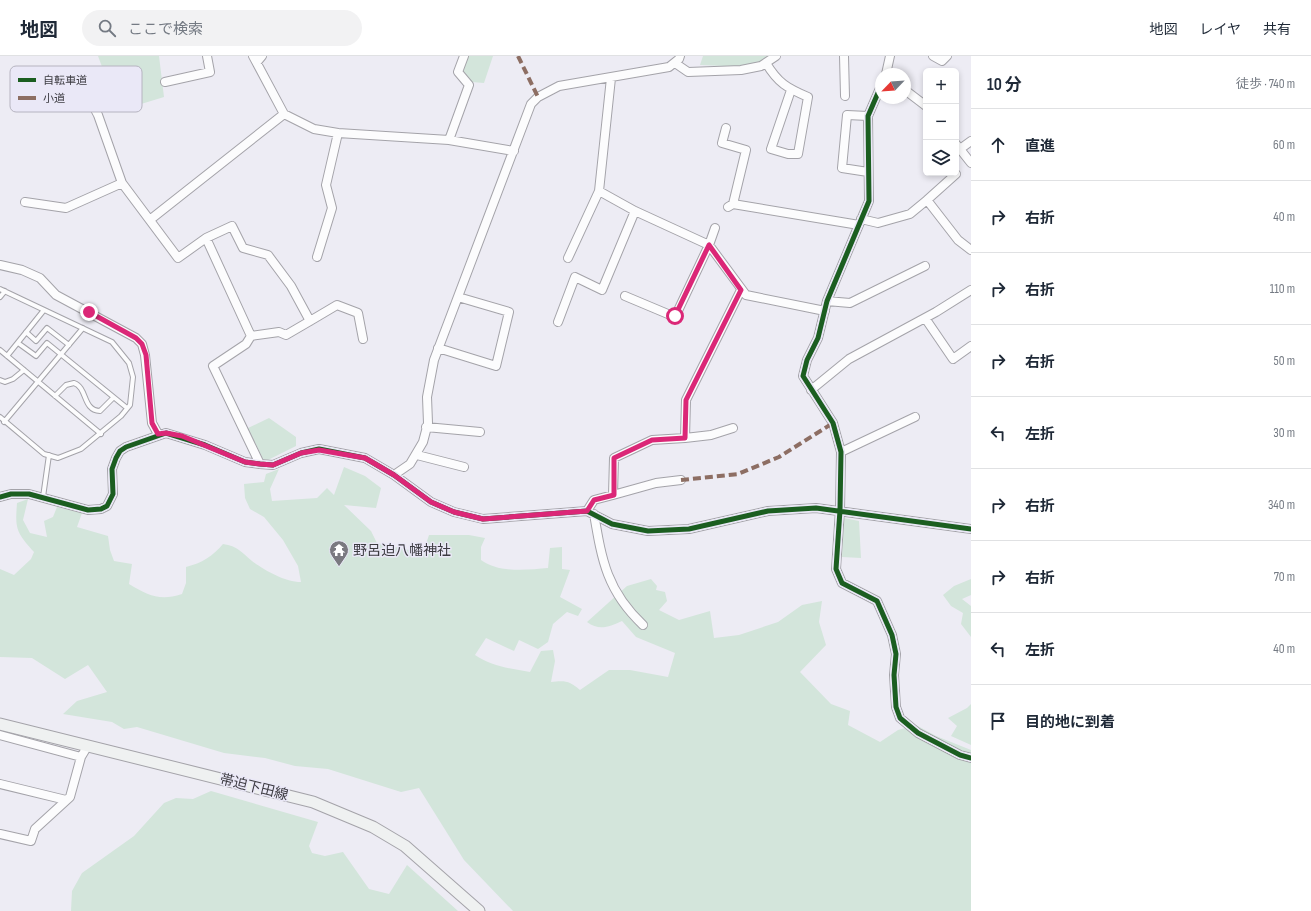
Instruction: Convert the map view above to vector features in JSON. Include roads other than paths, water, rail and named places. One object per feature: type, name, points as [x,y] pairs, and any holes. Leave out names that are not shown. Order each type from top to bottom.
[{"type":"main road","name":"帯迫下田線","points":[[0,724],[84,752],[313,802],[373,827],[405,846],[479,911]]},
{"type":"street","points":[[165,82],[210,72],[207,56]]},
{"type":"street","points":[[449,140],[469,85],[458,72],[464,56]]},
{"type":"street","points":[[394,475],[410,464],[417,455],[423,442],[426,427],[427,397],[434,360],[531,104],[538,97],[559,86],[669,67],[678,59],[688,72],[741,70],[761,66],[776,56]]},
{"type":"street","points":[[844,56],[844,96]]},
{"type":"street","points":[[887,68],[890,56]]},
{"type":"street","points":[[933,56],[942,61],[947,56]]},
{"type":"street","points":[[257,58],[284,114],[314,129],[338,133],[449,140],[514,151]]},
{"type":"street","points":[[766,63],[774,77],[792,90],[808,97],[798,154],[788,154],[771,149],[792,90]]},
{"type":"street","points":[[568,258],[599,191],[611,78]]},
{"type":"street","points":[[911,95],[923,104]]},
{"type":"street","points":[[875,100],[868,116],[869,201],[827,301],[818,338],[807,360],[803,376],[833,423],[841,452],[840,510],[836,569],[842,583],[877,601],[892,635],[896,654],[894,675],[896,707],[900,718],[918,733],[960,755],[971,758]]},
{"type":"street","points":[[96,112],[122,183],[151,219],[178,258],[206,238],[232,226],[243,248],[268,255],[291,286],[310,321]]},
{"type":"street","points":[[151,219],[284,114]]},
{"type":"street","points":[[868,116],[847,115],[842,168],[868,172]]},
{"type":"street","points":[[726,128],[722,144],[746,150],[731,206],[878,223],[910,214],[954,176]]},
{"type":"street","points":[[317,257],[332,208],[326,185],[338,133]]},
{"type":"street","points":[[959,146],[971,140]]},
{"type":"street","points":[[959,148],[971,164]]},
{"type":"street","points":[[25,202],[66,208],[122,183]]},
{"type":"street","points":[[599,191],[635,211],[709,245],[746,295],[825,312]]},
{"type":"street","points":[[927,200],[958,240],[971,250]]},
{"type":"street","points":[[558,322],[575,277],[602,290],[635,211]]},
{"type":"street","points":[[625,296],[675,316],[709,245],[715,228]]},
{"type":"street","points":[[206,238],[251,336]]},
{"type":"street","points":[[0,265],[22,270],[40,278],[56,295],[136,338],[142,344],[146,355],[152,423],[158,434]]},
{"type":"street","points":[[827,301],[850,303],[925,266]]},
{"type":"street","points":[[685,438],[686,400],[741,290]]},
{"type":"street","points":[[811,390],[849,359],[925,318],[971,290]]},
{"type":"street","points":[[438,348],[496,366],[509,312],[458,297]]},
{"type":"street","points":[[260,464],[213,366],[246,344],[251,336],[279,332],[286,335],[337,306],[358,313],[363,339]]},
{"type":"street","points":[[925,318],[953,358],[971,346]]},
{"type":"street","points":[[841,452],[915,417]]},
{"type":"street","points":[[426,427],[480,432]]},
{"type":"street","points":[[614,495],[614,458],[652,440],[711,435],[733,428]]},
{"type":"street","points":[[0,496],[21,493],[43,497],[88,510],[101,509],[107,506],[113,494],[112,469],[120,451],[158,434],[166,433],[182,436],[245,462],[260,464],[273,465],[301,453],[319,450],[365,458],[394,475],[431,502],[454,512],[483,519],[590,513],[612,524],[648,531],[689,530],[768,511],[816,508],[840,510],[971,529]]},
{"type":"street","points":[[417,455],[464,467]]},
{"type":"street","points":[[643,625],[629,612],[614,590],[606,573],[590,513],[594,500],[656,483],[681,480]]},
{"type":"street","points":[[0,735],[84,752],[70,797],[35,829],[31,840],[0,834]]},
{"type":"street","points":[[0,784],[66,800]]},
{"type":"lane","points":[[0,289],[112,342],[129,362],[133,377],[130,404],[127,408],[101,434],[81,449],[58,458],[44,454],[31,445],[0,418]]},
{"type":"lane","points":[[0,297],[5,291]]},
{"type":"lane","points":[[7,356],[44,310]]},
{"type":"lane","points":[[26,332],[36,341],[47,328],[69,345]]},
{"type":"lane","points":[[4,422],[83,328]]},
{"type":"lane","points":[[18,342],[36,356],[47,343],[127,408]]},
{"type":"lane","points":[[0,350],[101,434]]},
{"type":"lane","points":[[0,380],[5,382],[13,379],[24,370]]},
{"type":"lane","points":[[55,396],[66,384],[74,383],[82,389],[88,405],[94,411],[100,411],[113,398]]},
{"type":"lane","points":[[43,497],[49,455]]},
{"type":"place","name":"野呂迫八幡神社","points":[[339,567]]}]
